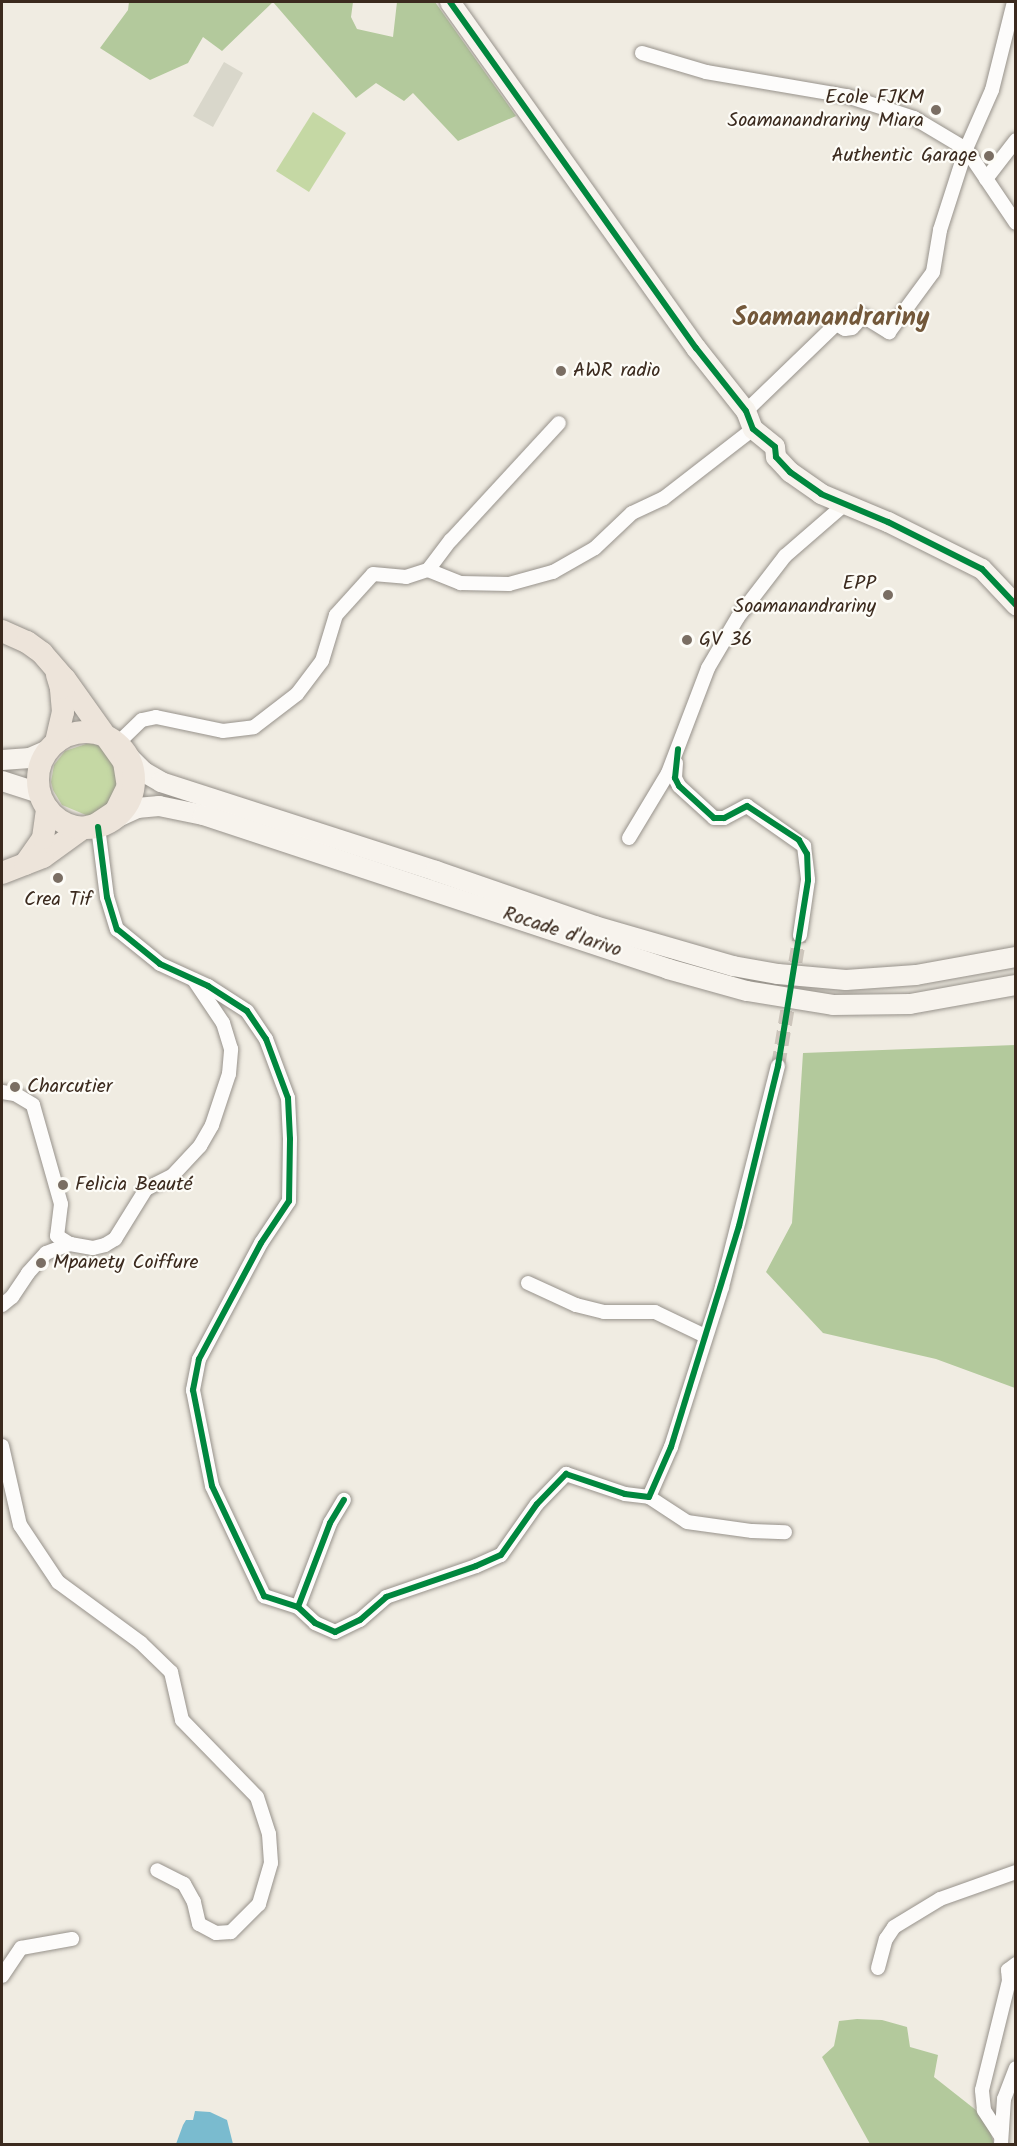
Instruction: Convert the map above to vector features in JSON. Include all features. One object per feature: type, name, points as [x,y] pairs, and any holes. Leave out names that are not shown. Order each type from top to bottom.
[{"type":"main road","points":[[450,2],[696,348],[749,420],[775,447],[776,457],[790,472],[821,494],[982,569],[1016,605]]},
{"type":"main road","points":[[2,631],[27,642],[42,653],[117,745],[135,778],[131,799],[100,824],[49,853],[2,873]]},
{"type":"main road","points":[[25,865],[42,838],[44,801],[39,771],[52,746],[63,712],[62,688],[54,668]]},
{"type":"main road","points":[[2,760],[30,758],[70,734],[86,731],[117,745],[124,762],[128,786],[116,812],[95,825],[100,824]]},
{"type":"main road","name":"Rocade d'Iarivo","points":[[117,745],[144,772],[161,782],[436,871],[595,926],[733,966],[778,974],[846,980],[916,975],[1016,957]]},
{"type":"main road","points":[[2,781],[44,801],[70,825],[100,824]]},
{"type":"main road","name":"Rocade d'Iarivo","points":[[100,824],[137,808],[159,806],[203,815],[668,969],[747,991],[833,1005],[910,1004],[1016,985]]},
{"type":"street","points":[[428,570],[460,583],[509,584],[553,572],[595,548],[632,513],[664,498],[749,420],[836,324],[845,329],[852,328],[863,316],[889,332],[933,272],[940,230],[966,149],[992,90],[1014,2]]},
{"type":"street","points":[[642,53],[706,72],[847,96],[914,118],[966,149],[1016,223]]},
{"type":"street","points":[[986,179],[1016,140]]},
{"type":"street","points":[[117,745],[142,720],[156,717],[222,731],[254,727],[297,694],[322,661],[336,615],[374,574],[406,577],[428,570],[451,540],[559,423]]},
{"type":"street","points":[[628,838],[668,773],[708,668],[738,617],[785,556],[845,504]]},
{"type":"street","points":[[678,749],[676,783],[714,818],[724,818],[747,806],[804,846],[808,880],[800,935]]},
{"type":"street","points":[[100,824],[107,897],[117,929],[160,964],[193,979],[247,1011],[266,1039],[288,1098],[289,1201],[261,1243],[199,1359],[194,1390],[212,1486],[264,1596],[298,1607],[315,1623],[335,1632],[360,1620],[386,1597],[477,1566],[501,1555],[537,1504],[566,1474],[626,1494],[649,1497],[687,1522],[752,1531],[785,1532]]},
{"type":"street","points":[[2,1092],[15,1094],[33,1105],[61,1204],[57,1236],[70,1244],[93,1248],[115,1239],[146,1189],[173,1175],[189,1161],[212,1125],[229,1074],[231,1049],[223,1023],[193,979]]},
{"type":"street","points":[[649,1497],[671,1447],[739,1226],[778,1066]]},
{"type":"street","points":[[2,1305],[12,1297],[28,1273],[46,1253],[70,1244]]},
{"type":"street","points":[[528,1283],[576,1305],[604,1312],[655,1312],[705,1336]]},
{"type":"street","points":[[2,1446],[20,1525],[58,1582],[141,1642],[171,1672],[182,1720],[256,1797],[269,1834],[271,1863],[260,1904],[231,1932],[216,1933],[199,1924],[194,1902],[184,1884],[157,1870]]},
{"type":"street","points":[[298,1607],[330,1522],[344,1500]]},
{"type":"street","points":[[878,1968],[886,1939],[894,1927],[940,1899],[1016,1872]]},
{"type":"street","points":[[2,1976],[21,1948],[72,1939]]},
{"type":"street","points":[[1001,2140],[984,2110],[982,2090],[1009,1981],[1008,1970],[1016,1964]]},
{"type":"street","points":[[1001,2140],[1004,2098],[1016,2068]]},
{"type":"shaded area","points":[[224,62],[243,73],[213,127],[193,116]]},
{"type":"green space","points":[[129,2],[273,2],[222,51],[203,37],[188,63],[150,80],[100,48],[128,10]]},
{"type":"green space","points":[[273,2],[353,2],[351,17],[357,29],[393,37],[397,2],[435,2],[516,116],[458,141],[413,93],[404,101],[376,83],[356,98]]},
{"type":"green space","points":[[313,112],[346,133],[309,192],[276,171]]},
{"type":"green space","points":[[89,743],[112,754],[120,793],[94,815],[86,815],[62,805],[51,782],[54,765],[65,751]]},
{"type":"green space","points":[[1015,1045],[1015,1388],[936,1359],[823,1333],[766,1272],[792,1223],[803,1053]]},
{"type":"green space","points":[[882,2020],[907,2027],[910,2047],[938,2055],[934,2077],[986,2118],[994,2144],[870,2144],[822,2057],[834,2046],[839,2021]]},
{"type":"water","points":[[195,2111],[210,2112],[227,2120],[233,2144],[176,2144],[183,2125],[186,2120],[193,2120]]},
{"type":"tunnel","points":[[778,1066],[800,935]]},
{"type":"cycle path","points":[[450,2],[696,348],[746,411],[753,429],[775,447],[776,457],[790,472],[821,494],[888,522],[982,569],[1016,605]]},
{"type":"cycle path","points":[[298,1607],[315,1623],[335,1632],[360,1620],[386,1597],[501,1555],[537,1504],[566,1474],[625,1494],[649,1497],[671,1447],[739,1226],[778,1066],[808,880],[807,854],[799,840],[747,806],[724,818],[714,818],[679,786],[675,778],[678,749]]},
{"type":"cycle path","points":[[98,827],[107,897],[117,929],[160,964],[208,986],[247,1011],[266,1039],[288,1098],[289,1201],[261,1243],[199,1359],[193,1390],[212,1486],[264,1596],[298,1607],[330,1523],[344,1500]]},
{"type":"place","name":"Ecole FJKM Soamanandrariny Miara","points":[[936,110]]},
{"type":"place","name":"Authentic Garage","points":[[989,156]]},
{"type":"place","name":"AWR radio","points":[[561,371]]},
{"type":"place","name":"EPP Soamanandrariny","points":[[888,595]]},
{"type":"place","name":"GV 36","points":[[687,640]]},
{"type":"place","name":"Crea Tif","points":[[58,878]]},
{"type":"place","name":"Charcutier","points":[[15,1087]]},
{"type":"place","name":"Felicia Beauté","points":[[63,1185]]},
{"type":"place","name":"Mpanety Coiffure","points":[[41,1263]]},
{"type":"district","name":"Soamanandrariny","points":[[831,319]]}]
